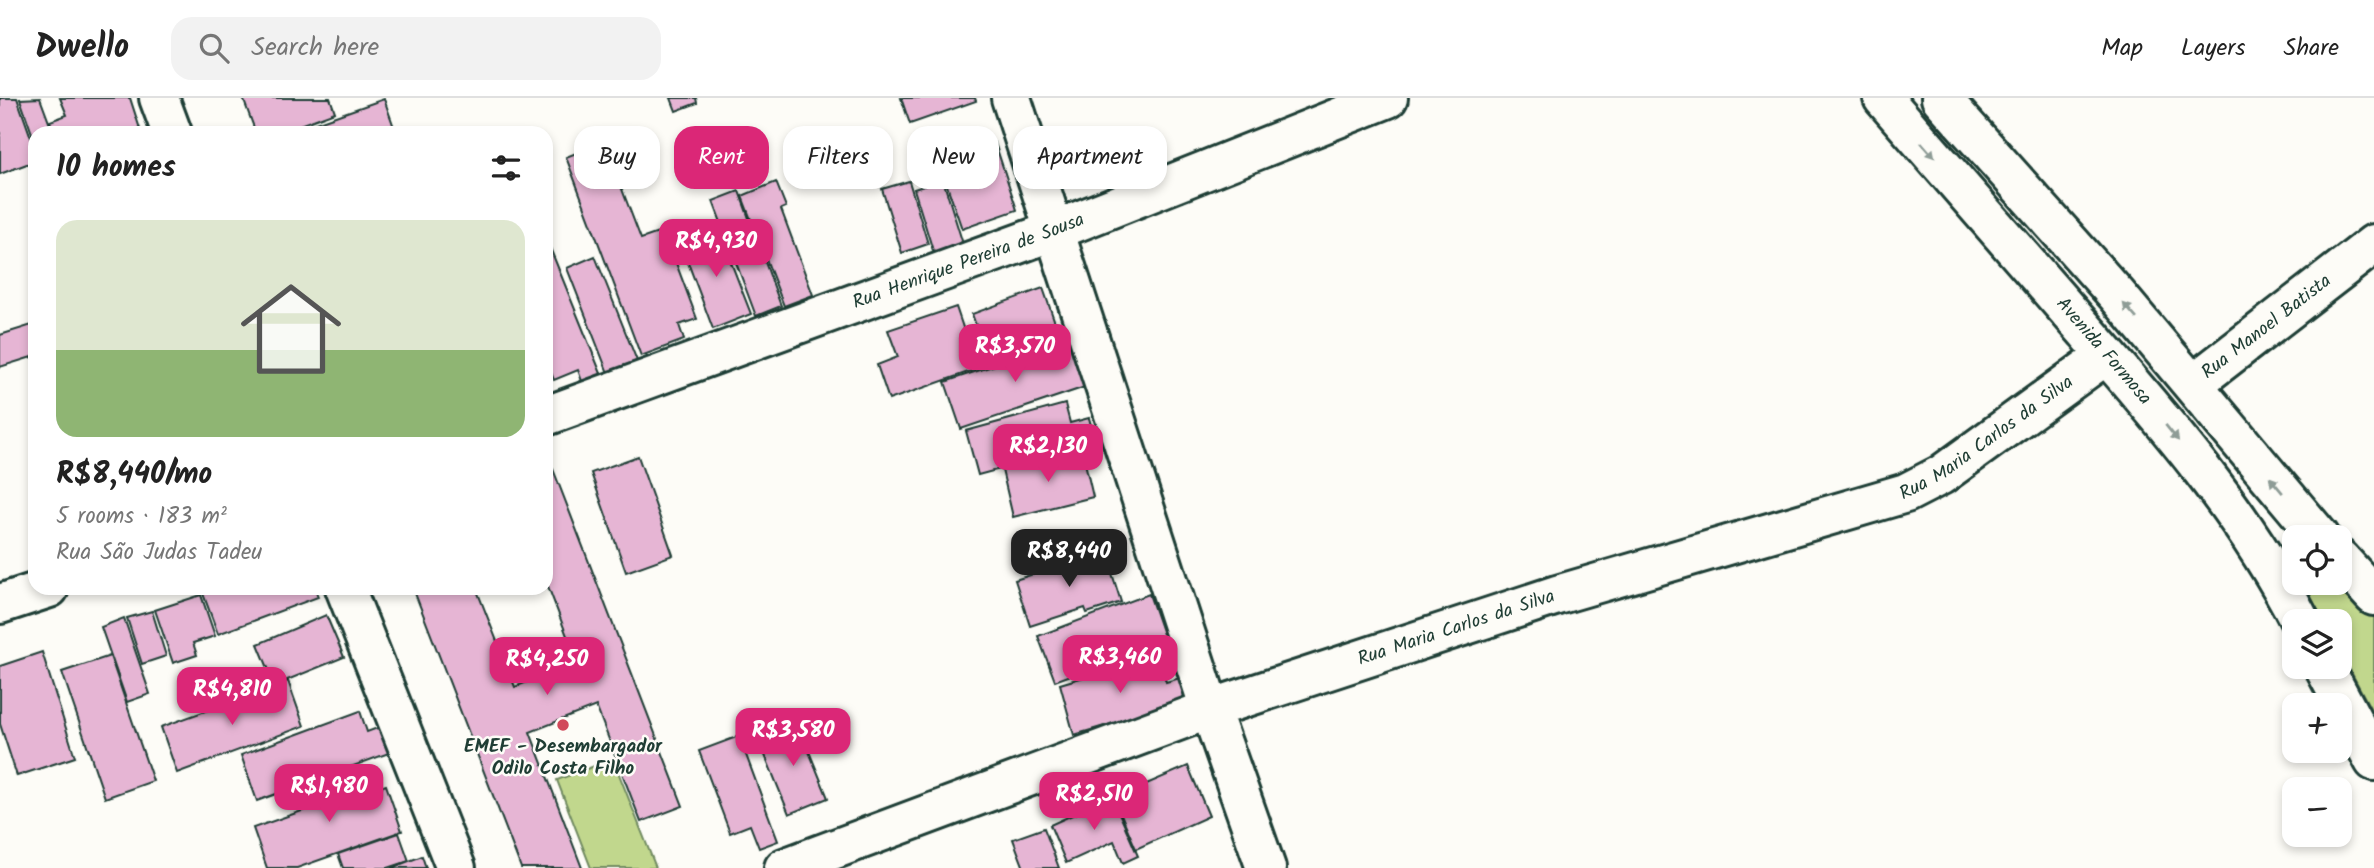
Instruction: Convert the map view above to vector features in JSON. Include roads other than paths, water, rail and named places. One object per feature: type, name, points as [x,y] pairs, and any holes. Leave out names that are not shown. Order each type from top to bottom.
[{"type":"street","points":[[159,98],[169,126]]},
{"type":"street","points":[[1011,98],[1210,709],[1266,868]]},
{"type":"street","name":"Rua Henrique Pereira de Sousa","points":[[553,413],[1056,230],[1388,98]]},
{"type":"street","name":"Avenida Formosa","points":[[1883,98],[2106,355],[2216,487],[2282,530]]},
{"type":"street","name":"Avenida Formosa","points":[[1941,98],[2193,384],[2293,525]]},
{"type":"street","name":"Rua Manoel Batista","points":[[2193,384],[2374,244]]},
{"type":"street","name":"Rua Maria Carlos da Silva","points":[[784,868],[1210,709],[1557,595],[1906,494],[1941,475],[2106,355]]},
{"type":"street","name":"Avenida Formosa","points":[[2352,580],[2374,596]]},
{"type":"street","points":[[0,604],[28,595]]},
{"type":"street","points":[[348,595],[457,868]]},
{"type":"street","points":[[2330,679],[2374,761]]},
{"type":"place","name":"EMEF - Desembargador Odilo Costa Filho","points":[[563,725]]}]
